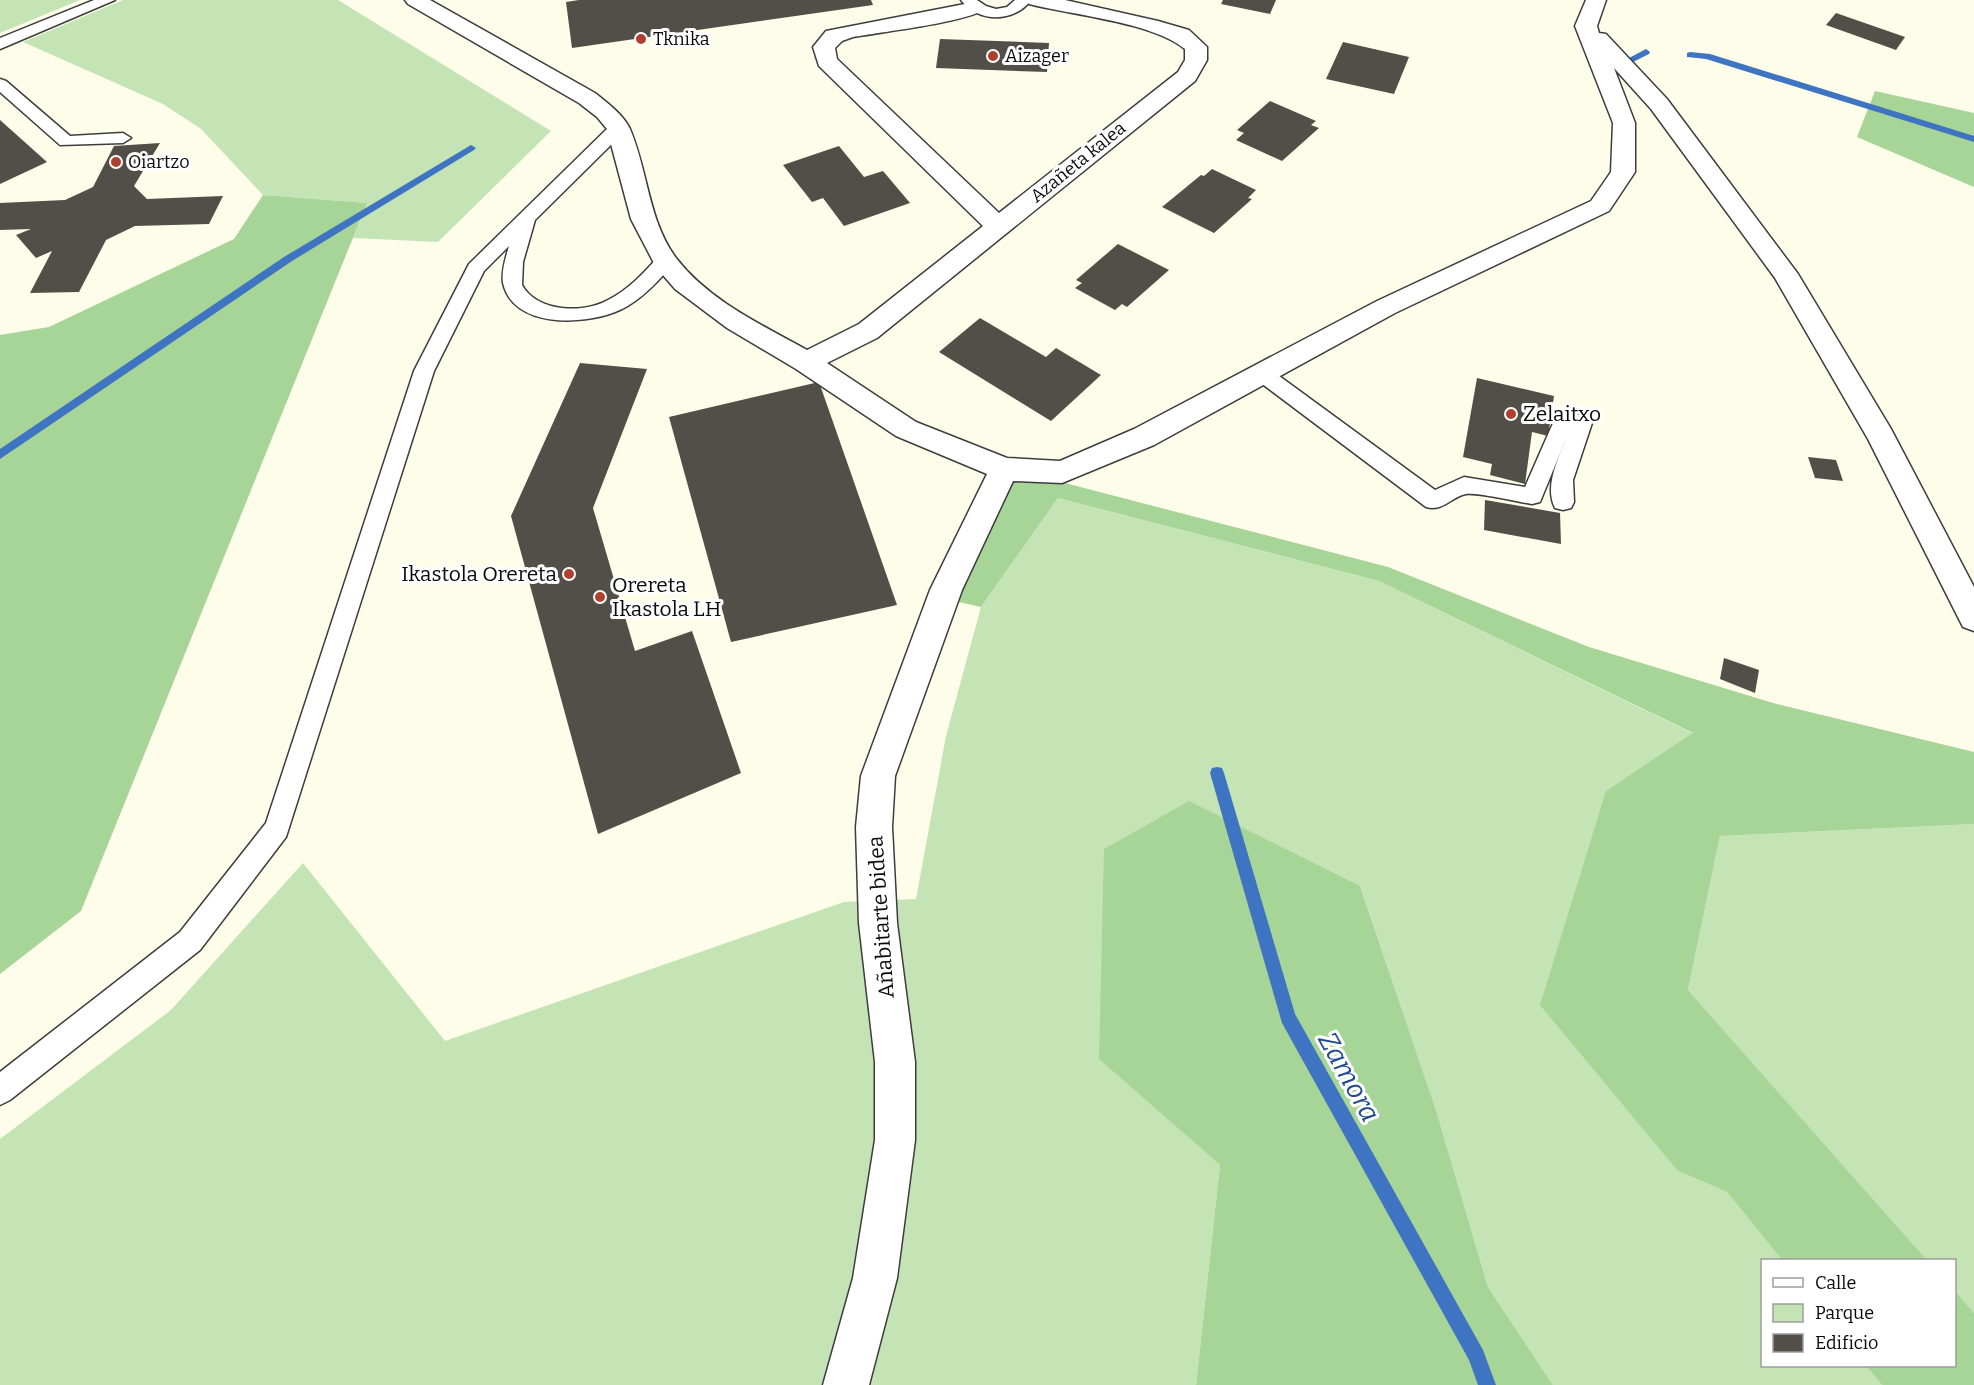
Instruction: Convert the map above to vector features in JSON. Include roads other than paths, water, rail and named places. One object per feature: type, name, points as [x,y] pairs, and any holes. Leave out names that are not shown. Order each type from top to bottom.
[{"type":"street","points":[[415,0],[587,98],[606,112],[618,128],[643,219],[665,261],[684,283],[736,322],[806,362],[906,429],[1004,469],[1062,472],[1144,437],[1264,375],[1386,307],[1600,206],[1623,172],[1624,123],[1586,26],[1596,0]]},
{"type":"street","name":"Azañeta kalea","points":[[806,362],[868,331],[1187,76],[1197,60],[1196,47],[1181,35],[1151,25],[1036,0]]},
{"type":"street","points":[[972,4],[954,14],[850,31],[834,36],[824,47],[827,60],[998,226]]},
{"type":"street","points":[[1586,26],[1659,104],[1785,274],[1881,437],[1974,618]]},
{"type":"street","name":"Añabitarte bidea","points":[[846,1385],[874,1278],[895,1140],[895,1062],[878,923],[874,827],[878,776],[946,590],[1004,469]]},
{"type":"lane","points":[[0,44],[107,0]]},
{"type":"lane","points":[[972,4],[989,12],[1005,12],[1019,6],[1023,0]]},
{"type":"lane","points":[[0,84],[66,141],[123,138]]},
{"type":"lane","points":[[0,1090],[190,941],[277,829],[424,371],[476,268],[527,215],[618,128]]},
{"type":"lane","points":[[527,215],[512,282],[518,296],[529,305],[551,313],[568,314],[609,308],[654,275],[665,261]]},
{"type":"lane","points":[[1264,375],[1434,501],[1464,485],[1532,496],[1564,419],[1582,423],[1562,480],[1563,502]]},
{"type":"waterway","points":[[1616,67],[1646,52]]},
{"type":"waterway","points":[[1690,55],[1707,56],[1974,139]]},
{"type":"waterway","points":[[0,455],[288,259],[471,148]]},
{"type":"waterway","name":"Zamora","points":[[1217,773],[1288,1017],[1477,1356],[1487,1385]]},
{"type":"place","name":"Tknika","points":[[641,39]]},
{"type":"place","name":"Aizager","points":[[993,56]]},
{"type":"place","name":"Oiartzo","points":[[116,162]]},
{"type":"place","name":"Zelaitxo","points":[[1511,414]]},
{"type":"place","name":"Ikastola Orereta","points":[[569,574]]},
{"type":"place","name":"Orereta Ikastola LH","points":[[600,597]]}]
